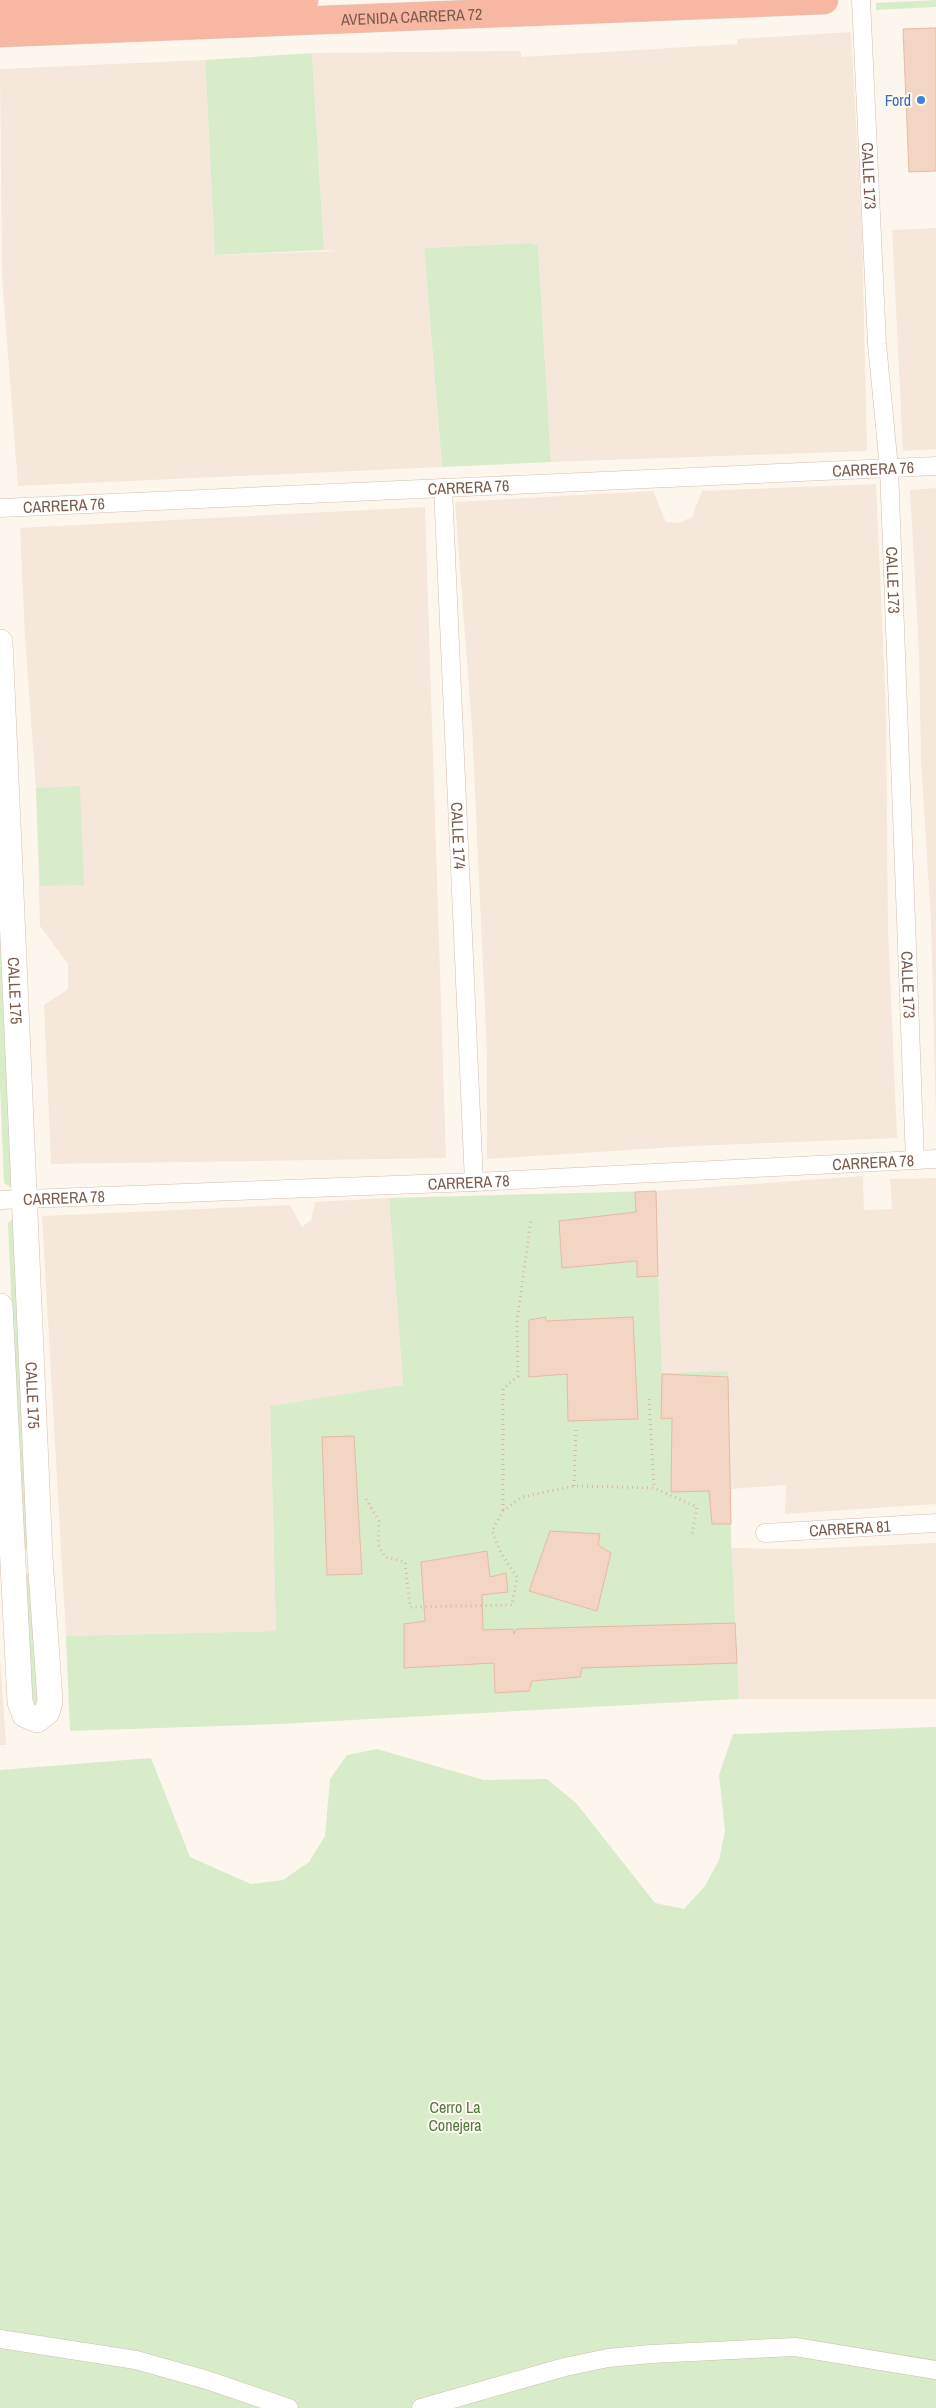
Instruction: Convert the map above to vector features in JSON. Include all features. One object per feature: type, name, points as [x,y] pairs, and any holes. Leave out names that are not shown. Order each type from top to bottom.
[{"type":"highway","points":[[0,13],[304,0]]},
{"type":"highway","name":"AVENIDA CARRERA 72","points":[[0,33],[824,0]]},
{"type":"street","name":"CALLE 173","points":[[861,0],[878,344],[890,468],[915,1160]]},
{"type":"street","name":"CARRERA 76","points":[[0,508],[936,466]]},
{"type":"street","name":"CALLE 174","points":[[443,488],[474,1182]]},
{"type":"street","name":"CALLE 175","points":[[0,642],[15,938],[12,1199],[50,1701],[46,1712],[37,1720],[25,1715],[20,1702],[6,1562],[0,1306]]},
{"type":"street","name":"CARRERA 78","points":[[12,1199],[474,1182],[936,1159]]},
{"type":"street","name":"CARRERA 81","points":[[765,1533],[936,1524]]},
{"type":"street","points":[[6,1562],[40,1558]]},
{"type":"street","points":[[0,2339],[136,2360],[207,2380],[289,2408]]},
{"type":"street","points":[[421,2408],[565,2367],[608,2358],[651,2354],[795,2347],[936,2370]]},
{"type":"path","points":[[504,1511],[503,1389],[518,1376],[517,1321],[532,1220]]},
{"type":"path","points":[[649,1399],[654,1488]]},
{"type":"path","points":[[574,1486],[576,1428]]},
{"type":"path","points":[[366,1499],[380,1521],[378,1545],[385,1557],[405,1562],[410,1607],[512,1605],[517,1577],[501,1553],[492,1531],[504,1511],[522,1498],[574,1486],[654,1488],[697,1507],[692,1534]]},
{"type":"shaded area","points":[[851,32],[862,229],[867,451],[551,462],[538,245],[530,243],[424,248],[442,467],[18,486],[2,277],[0,69],[205,60],[215,255],[337,251],[324,250],[312,53],[520,51],[522,57],[737,44],[738,39]]},
{"type":"shaded area","points":[[936,228],[936,449],[903,451],[892,230]]},
{"type":"shaded area","points":[[876,484],[886,708],[888,929],[897,1138],[691,1146],[487,1159],[487,1054],[472,727],[455,502],[653,491],[666,522],[679,523],[692,517],[702,491]]},
{"type":"shaded area","points":[[936,488],[936,1118],[931,922],[921,762],[919,653],[910,490]]},
{"type":"shaded area","points":[[425,507],[446,1158],[51,1164],[44,1005],[68,989],[68,964],[40,926],[36,788],[25,638],[20,528]]},
{"type":"shaded area","points":[[863,1176],[864,1210],[892,1209],[890,1179],[936,1178],[936,1504],[785,1514],[786,1485],[730,1489],[728,1371],[662,1374],[655,1191]]},
{"type":"shaded area","points":[[389,1198],[403,1386],[270,1406],[276,1631],[66,1636],[42,1216],[290,1205],[302,1227],[311,1220],[315,1202]]},
{"type":"shaded area","points":[[936,1543],[936,1699],[739,1699],[731,1548],[799,1549]]},
{"type":"shaded area","points":[[0,1658],[6,1745],[0,1745]]},
{"type":"green space","points":[[936,0],[936,7],[876,10],[876,3]]},
{"type":"green space","points":[[312,53],[324,250],[215,255],[205,60]]},
{"type":"green space","points":[[530,243],[538,245],[551,462],[442,467],[424,248]]},
{"type":"green space","points":[[80,786],[84,885],[40,886],[36,788]]},
{"type":"green space","points":[[0,834],[13,1186],[10,1187],[4,1183],[0,1086]]},
{"type":"green space","points":[[655,1191],[662,1373],[728,1371],[731,1538],[739,1699],[279,1724],[70,1731],[66,1636],[276,1631],[270,1406],[403,1385],[389,1198]]},
{"type":"green space","points":[[13,1218],[15,1220],[30,1548],[27,1550],[22,1546],[8,1223]]},
{"type":"green space","points":[[26,1573],[32,1578],[38,1704],[33,1704],[23,1575]]},
{"type":"green space","name":"Cerro La Conejera","points":[[936,1727],[936,2408],[0,2408],[0,1770],[151,1758],[190,1857],[251,1884],[283,1880],[309,1862],[325,1836],[330,1779],[347,1755],[377,1749],[484,1780],[547,1779],[576,1803],[655,1903],[684,1909],[705,1886],[719,1860],[725,1831],[719,1775],[733,1734]]},
{"type":"building","name":"Ford","points":[[936,28],[936,171],[909,172],[903,29]]},
{"type":"building","points":[[656,1191],[658,1276],[637,1277],[637,1261],[562,1268],[559,1221],[636,1212],[635,1192]]},
{"type":"building","points":[[546,1317],[546,1321],[633,1317],[638,1419],[568,1421],[567,1374],[529,1377],[529,1320]]},
{"type":"building","points":[[662,1374],[728,1377],[731,1524],[712,1524],[709,1491],[671,1492],[672,1418],[661,1419]]},
{"type":"building","points":[[354,1436],[362,1574],[327,1575],[322,1437]]},
{"type":"building","points":[[550,1531],[600,1534],[598,1545],[611,1553],[597,1611],[529,1591]]},
{"type":"building","points":[[487,1551],[490,1577],[506,1573],[508,1592],[482,1595],[483,1630],[513,1629],[514,1634],[516,1629],[735,1623],[737,1663],[582,1668],[580,1677],[532,1681],[529,1691],[495,1693],[494,1663],[404,1668],[404,1624],[425,1621],[421,1562]]},
{"type":"place","name":"Ford","points":[[921,100]]}]
